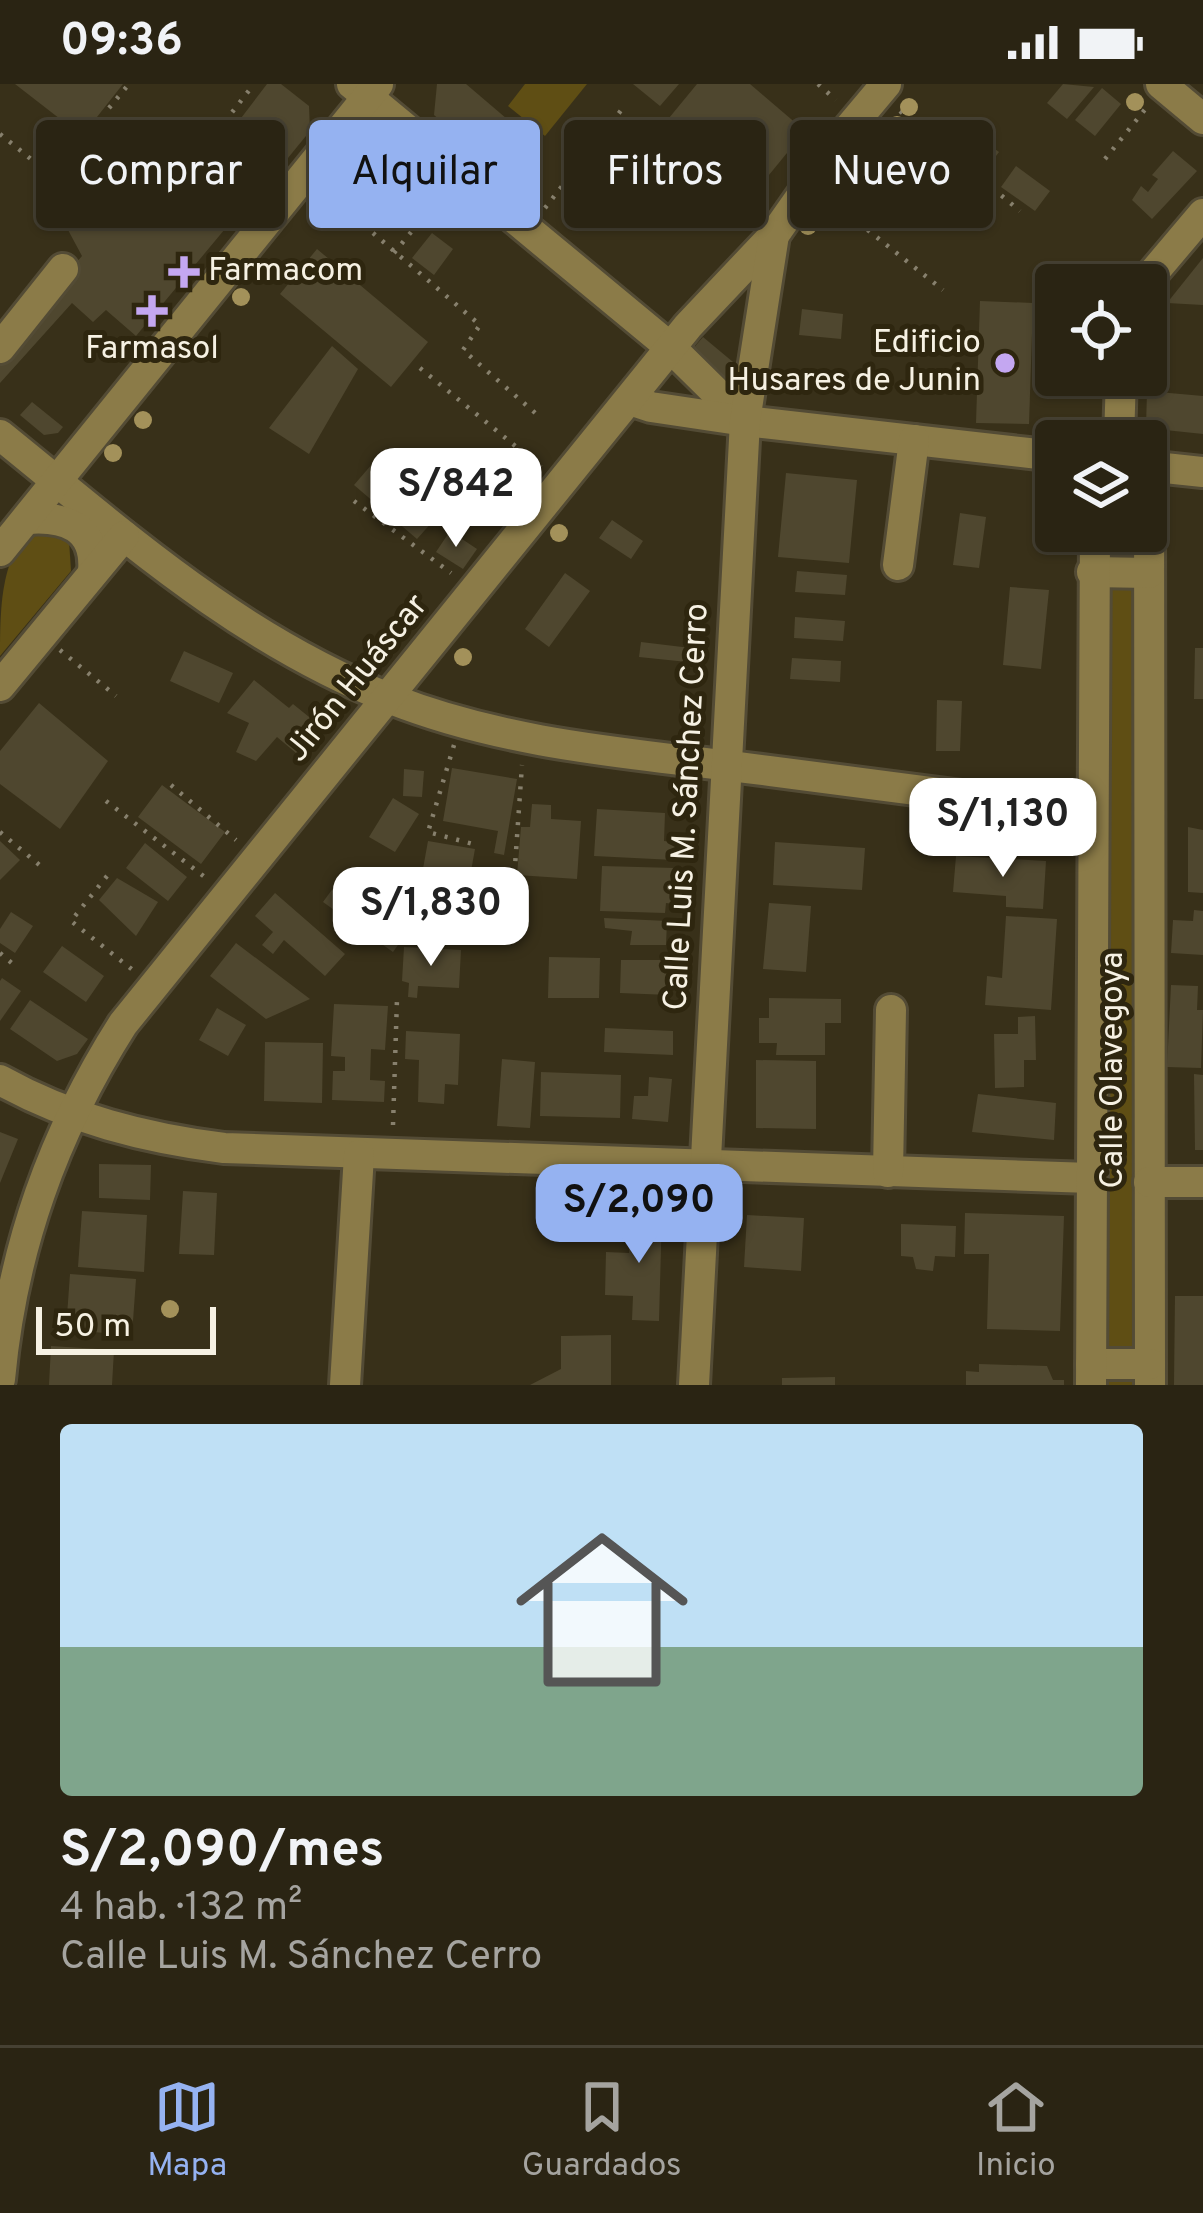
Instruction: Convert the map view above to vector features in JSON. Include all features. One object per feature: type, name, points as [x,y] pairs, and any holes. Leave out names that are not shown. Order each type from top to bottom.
[{"type":"street","points":[[1163,85],[1203,118]]},
{"type":"street","points":[[0,551],[366,88],[402,120]]},
{"type":"street","name":"Jirón Huáscar","points":[[856,120],[882,88]]},
{"type":"street","name":"Jirón Huáscar","points":[[0,1379],[11,1290],[43,1179],[106,1051],[152,985],[671,348],[790,213]]},
{"type":"street","points":[[1161,264],[1203,214]]},
{"type":"street","points":[[528,229],[671,348],[745,421]]},
{"type":"street","name":"Calle Luis M. Sánchez Cerro","points":[[694,1385],[745,421],[774,236]]},
{"type":"street","points":[[0,348],[63,269]]},
{"type":"street","points":[[630,400],[745,421],[1035,454]]},
{"type":"street","points":[[0,435],[222,611],[389,698],[461,723],[589,750],[1092,813]]},
{"type":"street","points":[[898,565],[914,440]]},
{"type":"street","points":[[1167,468],[1203,472]]},
{"type":"street","points":[[26,519],[51,517],[76,525],[92,546],[93,572]]},
{"type":"street","points":[[0,686],[124,536]]},
{"type":"street","name":"Calle Olavegoya","points":[[1091,1374],[1093,552]]},
{"type":"street","name":"Calle Olavegoya","points":[[1149,552],[1150,1375]]},
{"type":"street","points":[[1092,572],[1149,573]]},
{"type":"street","points":[[888,1172],[891,1010]]},
{"type":"street","points":[[0,1080],[71,1114],[172,1142],[224,1148],[1091,1178]]},
{"type":"street","points":[[345,1385],[359,1155]]},
{"type":"street","points":[[1149,1182],[1203,1182]]},
{"type":"street","points":[[1091,1374],[1150,1375]]},
{"type":"path","points":[[109,108],[129,84]]},
{"type":"path","points":[[226,120],[254,84]]},
{"type":"path","points":[[1105,159],[1163,85]]},
{"type":"path","points":[[882,88],[1020,211]]},
{"type":"path","points":[[528,229],[626,104]]},
{"type":"path","points":[[0,134],[36,163]]},
{"type":"path","points":[[394,254],[415,228]]},
{"type":"path","points":[[864,228],[943,290]]},
{"type":"path","points":[[374,233],[480,326],[463,350],[541,418]]},
{"type":"path","points":[[420,368],[562,485]]},
{"type":"path","points":[[355,501],[475,592]]},
{"type":"path","points":[[42,635],[116,696]]},
{"type":"path","points":[[461,723],[428,832],[473,844]]},
{"type":"path","points":[[512,909],[524,737]]},
{"type":"path","points":[[171,785],[257,858]]},
{"type":"path","points":[[106,801],[227,894]]},
{"type":"path","points":[[0,832],[43,868]]},
{"type":"path","points":[[107,875],[70,921],[152,985]]},
{"type":"path","points":[[488,908],[535,910]]},
{"type":"path","points":[[0,953],[14,965]]},
{"type":"path","points":[[392,1156],[397,999]]},
{"type":"shaded area","points":[[525,84],[587,84],[545,136],[540,120],[525,120],[508,106]]},
{"type":"shaded area","points":[[43,527],[69,540],[71,571],[0,656],[2,598],[10,562],[29,535]]},
{"type":"shaded area","points":[[1131,584],[1139,590],[1134,828],[1138,1385],[1106,1385],[1106,595],[1116,586]]},
{"type":"building","points":[[15,84],[123,84],[95,120],[61,120]]},
{"type":"building","points":[[267,84],[281,84],[309,106],[309,132],[285,162],[285,120],[240,120]]},
{"type":"building","points":[[437,84],[466,84],[508,120],[440,120],[434,115]]},
{"type":"building","points":[[633,84],[679,84],[660,106]]},
{"type":"building","points":[[697,84],[750,84],[792,120],[790,149],[766,179],[766,120],[669,118]]},
{"type":"building","points":[[1063,84],[1094,87],[1067,119],[1047,103]]},
{"type":"building","points":[[1102,88],[1121,104],[1095,136],[1075,120]]},
{"type":"building","points":[[1173,151],[1197,171],[1152,219],[1132,200],[1141,186],[1148,192],[1158,179],[1152,175]]},
{"type":"building","points":[[1016,166],[1050,191],[1035,211],[1001,187]]},
{"type":"building","points":[[67,228],[226,228],[136,336],[106,310],[93,322],[72,303],[0,383],[0,353],[82,256]]},
{"type":"building","points":[[432,233],[453,249],[434,275],[412,258]]},
{"type":"building","points":[[317,249],[428,342],[391,387],[280,294]]},
{"type":"building","points":[[1203,258],[1203,305],[1167,303]]},
{"type":"building","name":"Edificio Husares de Junin","points":[[980,301],[1033,303],[1029,424],[976,423]]},
{"type":"building","points":[[802,309],[843,314],[841,339],[799,335]]},
{"type":"building","points":[[703,337],[739,367],[728,381],[691,351]]},
{"type":"building","points":[[332,346],[358,369],[309,454],[269,428]]},
{"type":"building","points":[[1147,396],[1203,396],[1203,434],[1167,430],[1167,420],[1146,420]]},
{"type":"building","points":[[32,402],[63,427],[58,433],[44,435],[20,415]]},
{"type":"building","points":[[385,449],[449,503],[417,539],[354,485]]},
{"type":"building","points":[[786,473],[857,480],[849,563],[778,557]]},
{"type":"building","points":[[960,513],[986,517],[979,568],[953,565]]},
{"type":"building","points":[[612,520],[643,541],[631,559],[599,538]]},
{"type":"building","points":[[450,531],[477,549],[463,569],[436,552]]},
{"type":"building","points":[[797,571],[847,575],[845,595],[795,592]]},
{"type":"building","points":[[565,573],[590,591],[549,647],[525,629]]},
{"type":"building","points":[[1010,587],[1049,590],[1041,669],[1003,665]]},
{"type":"building","points":[[795,617],[845,621],[843,641],[794,638]]},
{"type":"building","points":[[641,642],[699,649],[697,663],[639,657]]},
{"type":"building","points":[[1195,648],[1203,648],[1203,699],[1194,699]]},
{"type":"building","points":[[184,651],[233,673],[219,703],[170,681]]},
{"type":"building","points":[[792,658],[841,661],[840,682],[790,679]]},
{"type":"building","points":[[254,680],[319,725],[296,753],[277,737],[256,761],[236,752],[249,723],[227,713]]},
{"type":"building","points":[[937,700],[962,701],[960,751],[936,751]]},
{"type":"building","points":[[39,703],[108,761],[60,829],[0,784],[0,751]]},
{"type":"building","points":[[452,768],[517,779],[504,855],[494,853],[498,831],[443,821]]},
{"type":"building","points":[[404,769],[424,771],[422,797],[403,796]]},
{"type":"building","points":[[162,785],[225,832],[201,864],[138,817]]},
{"type":"building","points":[[393,798],[419,814],[395,852],[369,837]]},
{"type":"building","points":[[532,804],[551,805],[551,819],[581,821],[577,879],[517,875],[521,827],[530,827]]},
{"type":"building","points":[[597,809],[665,813],[664,841],[675,842],[674,860],[594,856]]},
{"type":"building","points":[[1188,827],[1203,830],[1203,893],[1188,892]]},
{"type":"building","points":[[0,841],[20,860],[0,880]]},
{"type":"building","points":[[428,841],[475,849],[464,910],[417,902]]},
{"type":"building","points":[[775,842],[865,848],[862,890],[773,885]]},
{"type":"building","points":[[145,843],[187,877],[168,901],[126,868]]},
{"type":"building","points":[[956,856],[1046,861],[1043,909],[1006,907],[1006,896],[953,892]]},
{"type":"building","points":[[602,866],[675,868],[674,904],[666,903],[665,913],[600,911]]},
{"type":"building","points":[[345,872],[415,921],[393,952],[323,902]]},
{"type":"building","points":[[117,878],[158,902],[136,936],[99,900]]},
{"type":"building","points":[[275,893],[345,954],[325,976],[284,940],[273,954],[262,945],[273,932],[255,916]]},
{"type":"building","points":[[769,903],[811,906],[806,972],[763,969]]},
{"type":"building","points":[[1194,910],[1203,911],[1203,955],[1171,953],[1173,920],[1193,921]]},
{"type":"building","points":[[11,912],[33,926],[15,953],[0,943],[0,929]]},
{"type":"building","points":[[1006,916],[1057,919],[1051,1010],[985,1005],[987,976],[1002,978]]},
{"type":"building","points":[[604,918],[667,921],[666,945],[630,945],[632,931],[605,928]]},
{"type":"building","points":[[236,943],[310,999],[266,1019],[210,976]]},
{"type":"building","points":[[62,946],[104,976],[86,1002],[43,972]]},
{"type":"building","points":[[404,947],[461,950],[459,988],[418,986],[417,998],[408,997],[409,983],[402,981]]},
{"type":"building","points":[[549,957],[600,958],[599,998],[548,998]]},
{"type":"building","points":[[621,960],[672,960],[669,995],[620,993]]},
{"type":"building","points":[[0,981],[21,991],[0,1021]]},
{"type":"building","points":[[1171,985],[1198,986],[1197,1010],[1203,1010],[1201,1068],[1167,1067]]},
{"type":"building","points":[[769,998],[841,999],[841,1023],[825,1023],[825,1055],[776,1055],[777,1043],[759,1043],[759,1018],[769,1018]]},
{"type":"building","points":[[30,1000],[88,1039],[77,1054],[57,1061],[10,1029]]},
{"type":"building","points":[[334,1004],[388,1006],[385,1050],[371,1049],[370,1080],[385,1081],[384,1102],[332,1100],[333,1071],[345,1071],[345,1057],[331,1056]]},
{"type":"building","points":[[217,1008],[246,1025],[228,1056],[199,1040]]},
{"type":"building","points":[[1035,1016],[1036,1060],[1024,1060],[1024,1087],[995,1088],[994,1034],[1018,1034],[1018,1017]]},
{"type":"building","points":[[605,1028],[673,1031],[673,1055],[604,1052]]},
{"type":"building","points":[[406,1031],[460,1034],[458,1085],[445,1084],[444,1104],[418,1102],[419,1060],[405,1059]]},
{"type":"building","points":[[265,1042],[323,1043],[322,1103],[264,1101]]},
{"type":"building","points":[[502,1059],[535,1062],[530,1128],[497,1126]]},
{"type":"building","points":[[756,1060],[816,1061],[816,1129],[756,1128]]},
{"type":"building","points":[[541,1072],[621,1075],[620,1118],[540,1116]]},
{"type":"building","points":[[1194,1074],[1203,1075],[1203,1150],[1195,1150]]},
{"type":"building","points":[[649,1077],[672,1079],[668,1122],[632,1119],[634,1096],[648,1096]]},
{"type":"building","points":[[978,1094],[1056,1103],[1054,1140],[972,1132]]},
{"type":"building","points":[[0,1132],[18,1139],[0,1183]]},
{"type":"building","points":[[99,1164],[151,1165],[150,1200],[99,1198]]},
{"type":"building","points":[[183,1191],[217,1193],[214,1255],[179,1254]]},
{"type":"building","points":[[630,1210],[662,1211],[659,1321],[632,1320],[633,1296],[605,1295],[606,1252],[629,1253]]},
{"type":"building","points":[[82,1211],[147,1215],[144,1272],[78,1267]]},
{"type":"building","points":[[965,1213],[1064,1216],[1060,1331],[987,1329],[989,1254],[964,1254]]},
{"type":"building","points":[[747,1215],[804,1218],[801,1271],[744,1267]]},
{"type":"building","points":[[901,1224],[956,1226],[955,1257],[935,1256],[933,1271],[916,1269],[913,1257],[901,1256]]},
{"type":"building","points":[[70,1274],[136,1279],[132,1335],[66,1330]]},
{"type":"building","points":[[1175,1296],[1203,1296],[1203,1385],[1174,1385]]},
{"type":"building","points":[[611,1335],[611,1385],[530,1385],[561,1369],[561,1336]]},
{"type":"building","points":[[51,1346],[114,1350],[112,1385],[49,1385]]},
{"type":"building","points":[[979,1364],[1047,1366],[1053,1380],[1064,1380],[1064,1385],[966,1385],[966,1371],[979,1372]]},
{"type":"building","points":[[835,1377],[835,1385],[782,1385],[782,1378]]},
{"type":"place","name":"Farmacom","points":[[184,272]]},
{"type":"place","name":"Farmasol","points":[[152,311]]},
{"type":"place","name":"Edificio Husares de Junin","points":[[1005,363]]}]
